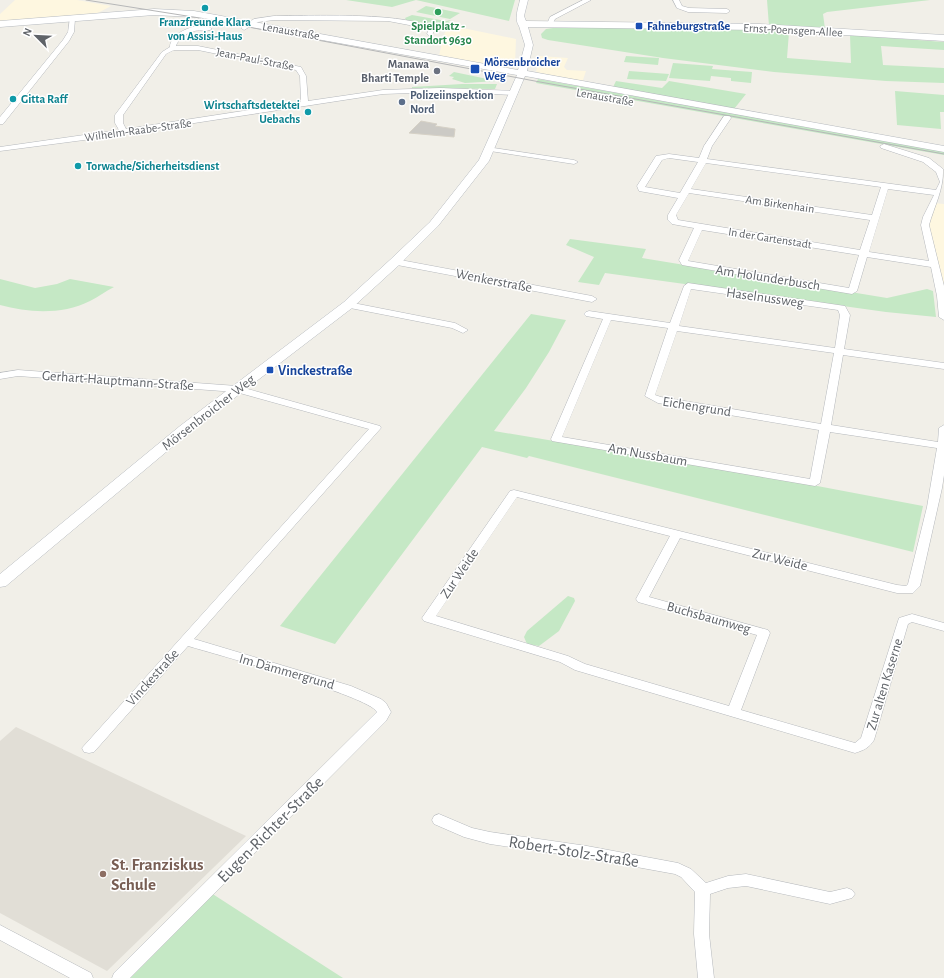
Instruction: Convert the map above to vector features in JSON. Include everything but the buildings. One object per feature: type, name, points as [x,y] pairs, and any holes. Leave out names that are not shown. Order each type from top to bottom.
[{"type":"street","points":[[524,0],[520,16],[521,24],[527,37]]},
{"type":"street","points":[[527,37],[532,29],[550,24],[552,18],[588,0]]},
{"type":"street","points":[[676,0],[679,7],[686,10],[727,11]]},
{"type":"street","name":"Lenaustraße","points":[[0,24],[132,15],[183,17],[248,26],[518,83],[727,118],[944,157]]},
{"type":"street","points":[[0,122],[66,41],[71,32],[72,19]]},
{"type":"street","points":[[248,26],[265,19],[394,20],[427,27],[431,31],[430,34]]},
{"type":"street","name":"Ernst-Poensgen-Allee","points":[[521,24],[760,27],[944,38]]},
{"type":"street","name":"Jean-Paul-Straße","points":[[173,48],[173,43],[191,28],[198,27],[209,29]]},
{"type":"street","name":"Mörsenbroicher Weg","points":[[0,582],[185,429],[348,305],[434,224],[484,161],[490,149],[518,83],[528,52],[527,37]]},
{"type":"street","name":"Jean-Paul-Straße","points":[[123,132],[119,123],[120,115],[164,53],[173,48],[198,48],[301,69],[305,104]]},
{"type":"street","name":"Lenaustraße","points":[[518,83],[944,149]]},
{"type":"street","name":"Wilhelm-Raabe-Straße","points":[[0,148],[123,132],[399,91],[440,90],[518,83]]},
{"type":"street","name":"In der Gartenstadt","points":[[727,118],[702,156],[703,161],[683,193],[672,215],[672,220],[679,224],[935,265]]},
{"type":"street","points":[[884,146],[926,160],[940,171],[944,182],[927,217],[925,225],[935,265],[944,317]]},
{"type":"street","points":[[490,149],[574,162]]},
{"type":"street","name":"Am Birkenhain","points":[[703,161],[661,157],[658,159],[641,186],[642,189],[647,191],[683,193],[875,218]]},
{"type":"street","points":[[703,161],[938,193]]},
{"type":"street","points":[[863,254],[885,186]]},
{"type":"street","name":"Am Holunderbusch","points":[[700,227],[683,260],[685,263],[852,291],[863,254]]},
{"type":"street","name":"Wenkerstraße","points":[[395,262],[592,299]]},
{"type":"street","name":"Haselnussweg","points":[[673,327],[688,286],[842,308],[844,315],[839,351]]},
{"type":"street","points":[[348,305],[455,326],[463,330]]},
{"type":"street","points":[[589,314],[944,366]]},
{"type":"street","name":"Am Nussbaum","points":[[608,317],[556,439],[815,483],[825,428]]},
{"type":"street","name":"Eichengrund","points":[[673,327],[650,392],[652,397],[825,428],[943,446]]},
{"type":"street","points":[[825,428],[839,351]]},
{"type":"street","name":"Gerhart-Hauptmann-Straße","points":[[0,376],[23,373],[237,389]]},
{"type":"street","name":"Vinckestraße","points":[[89,748],[376,428],[237,389]]},
{"type":"street","points":[[943,446],[944,428]]},
{"type":"street","name":"Zur Weide","points":[[860,747],[850,747],[733,713],[580,667],[564,659],[428,618],[514,493],[896,589],[909,590],[914,586],[929,522],[943,446]]},
{"type":"street","name":"Buchsbaumweg","points":[[677,533],[642,599],[764,633],[733,713]]},
{"type":"street","name":"Zur alten Kaserne","points":[[860,747],[863,746],[867,740],[902,624],[906,619],[912,618],[944,627]]},
{"type":"street","name":"Im Dämmergrund","points":[[185,641],[346,689],[376,702],[381,706],[384,712]]},
{"type":"street","name":"Eugen-Richter-Straße","points":[[120,978],[316,784],[381,718],[384,712]]},
{"type":"street","name":"Robert-Stolz-Straße","points":[[439,820],[469,833],[490,838],[587,852],[678,869],[686,873],[703,890]]},
{"type":"street","points":[[706,978],[702,951],[701,909],[703,890],[728,882],[746,880],[830,898],[847,894]]},
{"type":"street","points":[[0,932],[85,978]]},
{"type":"shaded area","points":[[15,0],[77,0],[111,6],[92,16],[0,22],[0,14]]},
{"type":"shaded area","points":[[448,25],[516,39],[515,64],[507,68],[439,56],[443,37]]},
{"type":"shaded area","points":[[540,56],[568,58],[564,67],[567,70],[586,71],[582,83],[543,75],[536,72]]},
{"type":"shaded area","points":[[934,203],[944,204],[944,293],[927,231]]},
{"type":"shaded area","name":"St. Franziskus Schule","points":[[16,727],[246,836],[107,971],[0,913],[0,741]]},
{"type":"green space","points":[[346,0],[416,0],[392,7]]},
{"type":"green space","points":[[416,0],[515,0],[509,21]]},
{"type":"green space","points":[[767,0],[930,0],[827,12],[823,14],[825,29],[769,26]]},
{"type":"green space","name":"Spielplatz - Standort 9630","points":[[426,6],[460,13],[450,19],[416,12]]},
{"type":"green space","points":[[412,15],[446,21],[451,20],[448,22],[460,25],[449,25],[441,28],[406,20],[405,18]]},
{"type":"green space","points":[[605,27],[727,29],[789,32],[787,58],[851,63],[850,35],[944,42],[944,50],[881,46],[883,65],[944,68],[944,83],[886,81],[774,72],[663,58],[548,40],[542,38],[541,34],[546,29],[553,28]]},
{"type":"green space","points":[[626,56],[659,58],[658,65],[624,62]]},
{"type":"green space","points":[[673,63],[713,66],[712,69],[752,72],[751,83],[731,81],[731,78],[711,76],[710,81],[669,78]]},
{"type":"green space","points":[[629,71],[669,74],[666,81],[627,79]]},
{"type":"green space","points":[[454,72],[497,81],[465,83],[452,79],[454,77],[449,76]]},
{"type":"green space","points":[[538,79],[944,151],[944,155],[536,83]]},
{"type":"green space","points":[[616,81],[662,88],[669,81],[746,94],[734,109],[613,87]]},
{"type":"green space","points":[[462,84],[497,84],[495,89],[412,88],[412,87]]},
{"type":"green space","points":[[895,91],[944,95],[944,112],[940,112],[941,129],[897,125]]},
{"type":"green space","points":[[570,239],[646,249],[642,258],[887,298],[927,289],[933,291],[936,317],[886,312],[605,273],[599,285],[578,282],[594,257],[566,245]]},
{"type":"green space","points":[[0,279],[35,288],[57,284],[70,279],[114,287],[79,306],[57,311],[34,311],[0,305]]},
{"type":"green space","points":[[531,314],[566,320],[549,352],[526,388],[494,431],[775,478],[923,506],[913,552],[529,456],[527,458],[482,447],[335,644],[280,626]]},
{"type":"green space","points":[[568,596],[574,598],[575,601],[559,631],[539,646],[527,644],[524,637],[527,631]]},
{"type":"green space","points":[[208,891],[343,978],[121,978]]},
{"type":"tram line","points":[[86,0],[206,19],[540,82],[944,154]]},
{"type":"place","name":"Franzfreunde Klara von Assisi-Haus","points":[[205,8]]},
{"type":"place","name":"Spielplatz - Standort 9630","points":[[438,12]]},
{"type":"place","name":"Fahneburgstraße","points":[[639,26]]},
{"type":"place","name":"Mörsenbroicher Weg","points":[[475,69]]},
{"type":"place","name":"Manawa Bharti Temple","points":[[437,71]]},
{"type":"place","name":"Gitta Raff","points":[[13,99]]},
{"type":"place","name":"Polizeiinspektion Nord","points":[[402,102]]},
{"type":"place","name":"Wirtschaftsdetektei Uebachs","points":[[308,112]]},
{"type":"place","name":"Torwache/Sicherheitsdienst","points":[[78,166]]},
{"type":"place","name":"Vinckestraße","points":[[270,370]]},
{"type":"place","name":"St. Franziskus Schule","points":[[103,874]]}]
